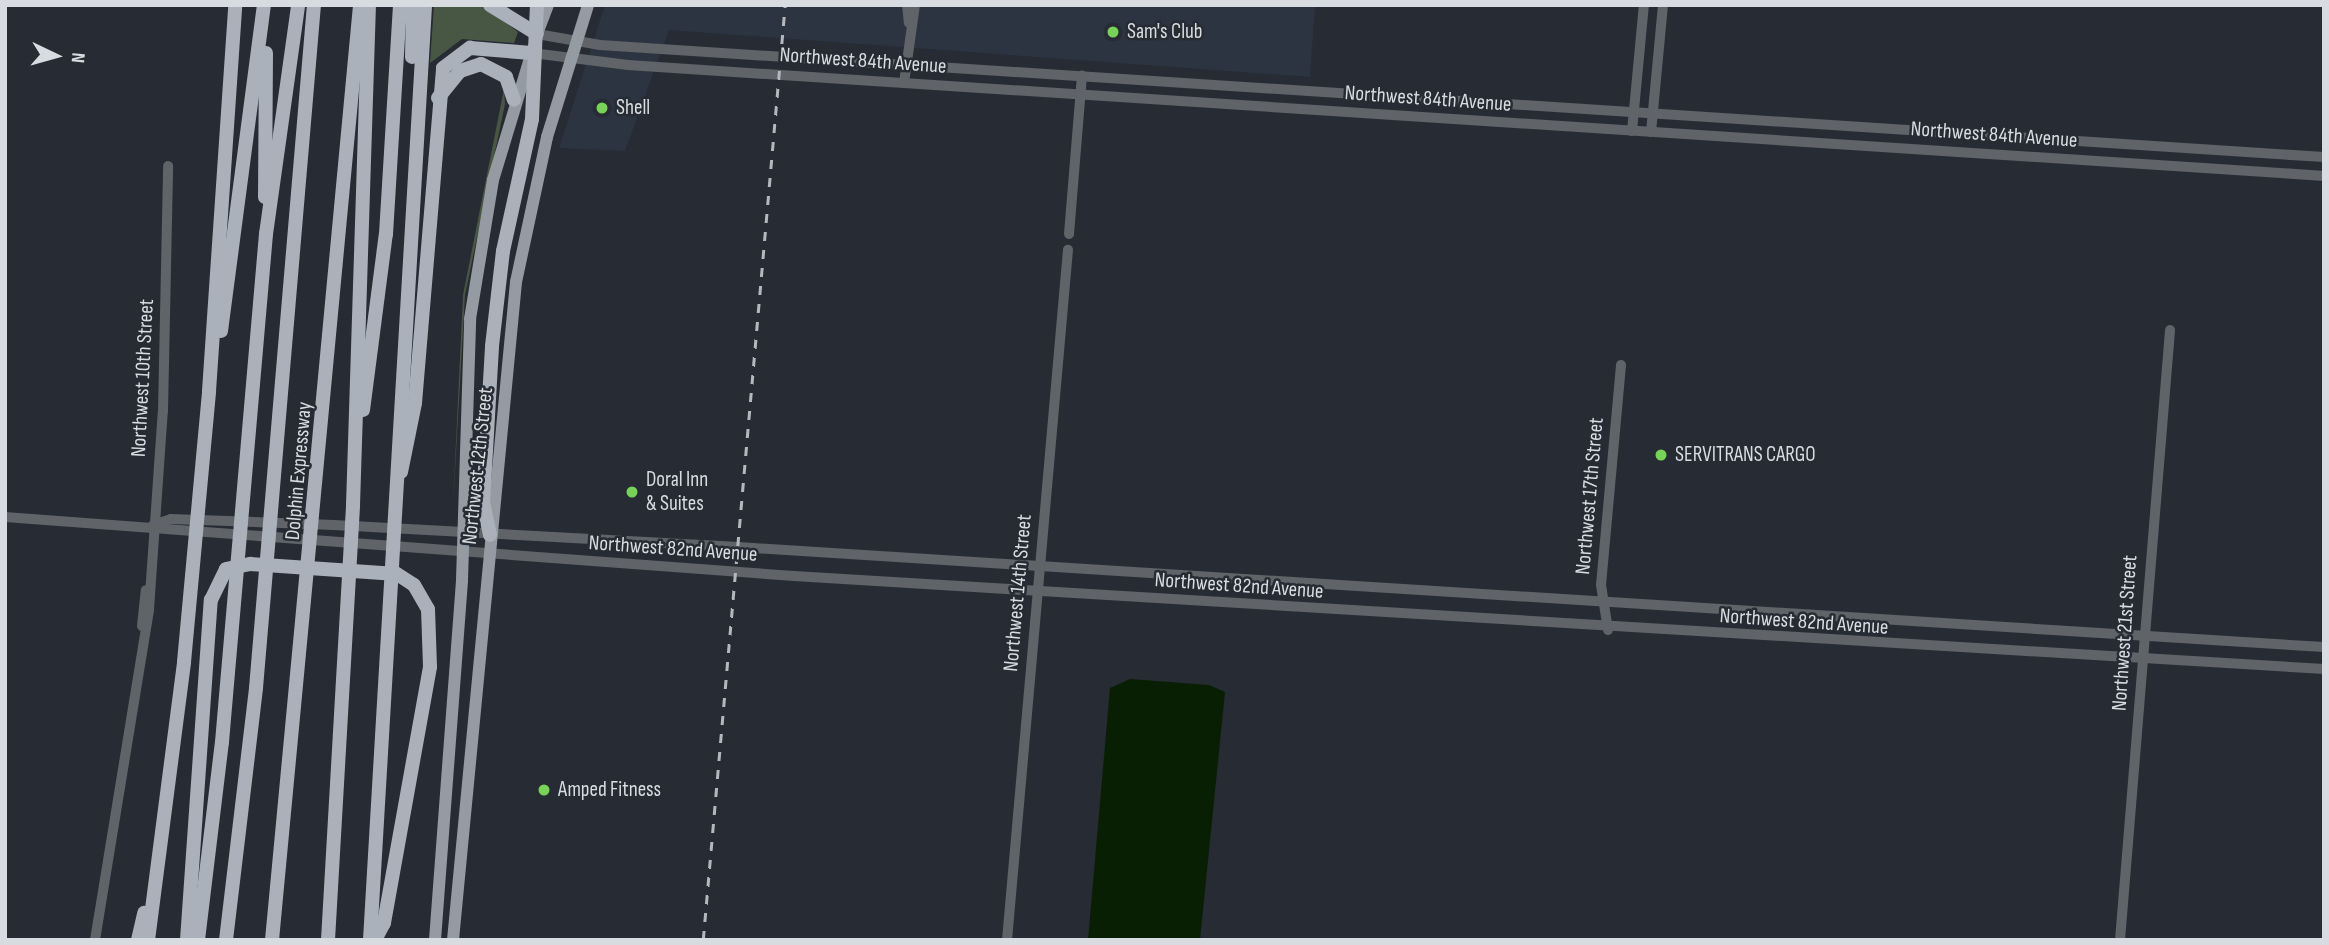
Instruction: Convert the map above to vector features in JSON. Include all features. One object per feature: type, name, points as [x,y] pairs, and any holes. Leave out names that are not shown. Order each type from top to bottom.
[{"type":"highway","points":[[148,940],[194,549],[209,391],[234,5]]},
{"type":"highway","points":[[198,940],[245,499],[266,234],[298,5]]},
{"type":"highway","name":"Dolphin Expressway","points":[[226,940],[266,576],[314,5]]},
{"type":"highway","name":"Dolphin Expressway","points":[[271,940],[318,503],[360,5]]},
{"type":"highway","points":[[327,937],[355,463],[369,5]]},
{"type":"highway","points":[[355,463],[382,279],[400,5]]},
{"type":"highway","points":[[413,5],[416,118]]},
{"type":"highway","points":[[373,940],[393,507],[425,5]]},
{"type":"highway","points":[[489,5],[537,34]]},
{"type":"highway","points":[[490,535],[484,502],[493,334],[535,95],[537,5]]},
{"type":"highway","points":[[209,391],[264,9]]},
{"type":"highway","points":[[264,9],[266,234]]},
{"type":"highway","points":[[393,507],[415,403],[438,98],[443,68],[454,54],[478,48],[531,53]]},
{"type":"highway","points":[[438,98],[460,71],[481,64],[506,77],[514,100]]},
{"type":"highway","points":[[187,940],[212,594],[226,569],[250,564],[397,574],[414,585],[428,609],[430,667],[384,923],[373,940]]},
{"type":"highway","points":[[138,940],[160,848]]},
{"type":"main road","name":"Northwest 12th Street","points":[[435,940],[461,550],[472,307],[485,217],[514,100],[548,5]]},
{"type":"main road","name":"Northwest 12th Street","points":[[453,940],[516,282],[540,162],[588,5]]},
{"type":"street","points":[[904,83],[909,23],[907,5]]},
{"type":"street","points":[[909,23],[915,5]]},
{"type":"street","points":[[1632,131],[1636,112],[1644,5]]},
{"type":"street","points":[[1651,132],[1662,5]]},
{"type":"street","name":"Northwest 84th Avenue","points":[[537,34],[577,41],[906,65],[2324,157]]},
{"type":"street","name":"Northwest 84th Avenue","points":[[531,53],[571,60],[904,83],[2324,176]]},
{"type":"street","points":[[1069,234],[1082,76]]},
{"type":"street","points":[[1208,103],[1209,84]]},
{"type":"street","name":"Northwest 10th Street","points":[[96,940],[142,626],[149,608],[146,590],[163,398],[168,166]]},
{"type":"street","name":"Northwest 14th Street","points":[[1007,940],[1068,250]]},
{"type":"street","name":"Northwest 21st Street","points":[[2120,940],[2169,330]]},
{"type":"street","name":"Northwest 17th Street","points":[[1608,629],[1603,604],[1621,365]]},
{"type":"street","name":"Northwest 82nd Avenue","points":[[5,517],[153,525],[171,531],[1038,592],[1608,629],[2324,670]]},
{"type":"street","name":"Northwest 82nd Avenue","points":[[153,525],[172,519],[461,532],[2324,647]]},
{"type":"shaded area","points":[[434,5],[484,5],[518,32],[514,43],[462,39],[430,63]]},
{"type":"shaded area","points":[[605,5],[1315,5],[1310,77],[669,30],[625,151],[559,148]]},
{"type":"shaded area","points":[[504,89],[505,104],[465,295],[453,505],[463,295]]},
{"type":"shaded area","points":[[1130,679],[1209,685],[1225,692],[1200,940],[1088,940],[1110,688]]},
{"type":"railway","points":[[703,940],[785,5]]},
{"type":"place","name":"Sam's Club","points":[[1113,32]]},
{"type":"place","name":"Shell","points":[[602,108]]},
{"type":"place","name":"SERVITRANS CARGO","points":[[1661,455]]},
{"type":"place","name":"Doral Inn & Suites","points":[[632,492]]},
{"type":"place","name":"Amped Fitness","points":[[544,790]]}]
